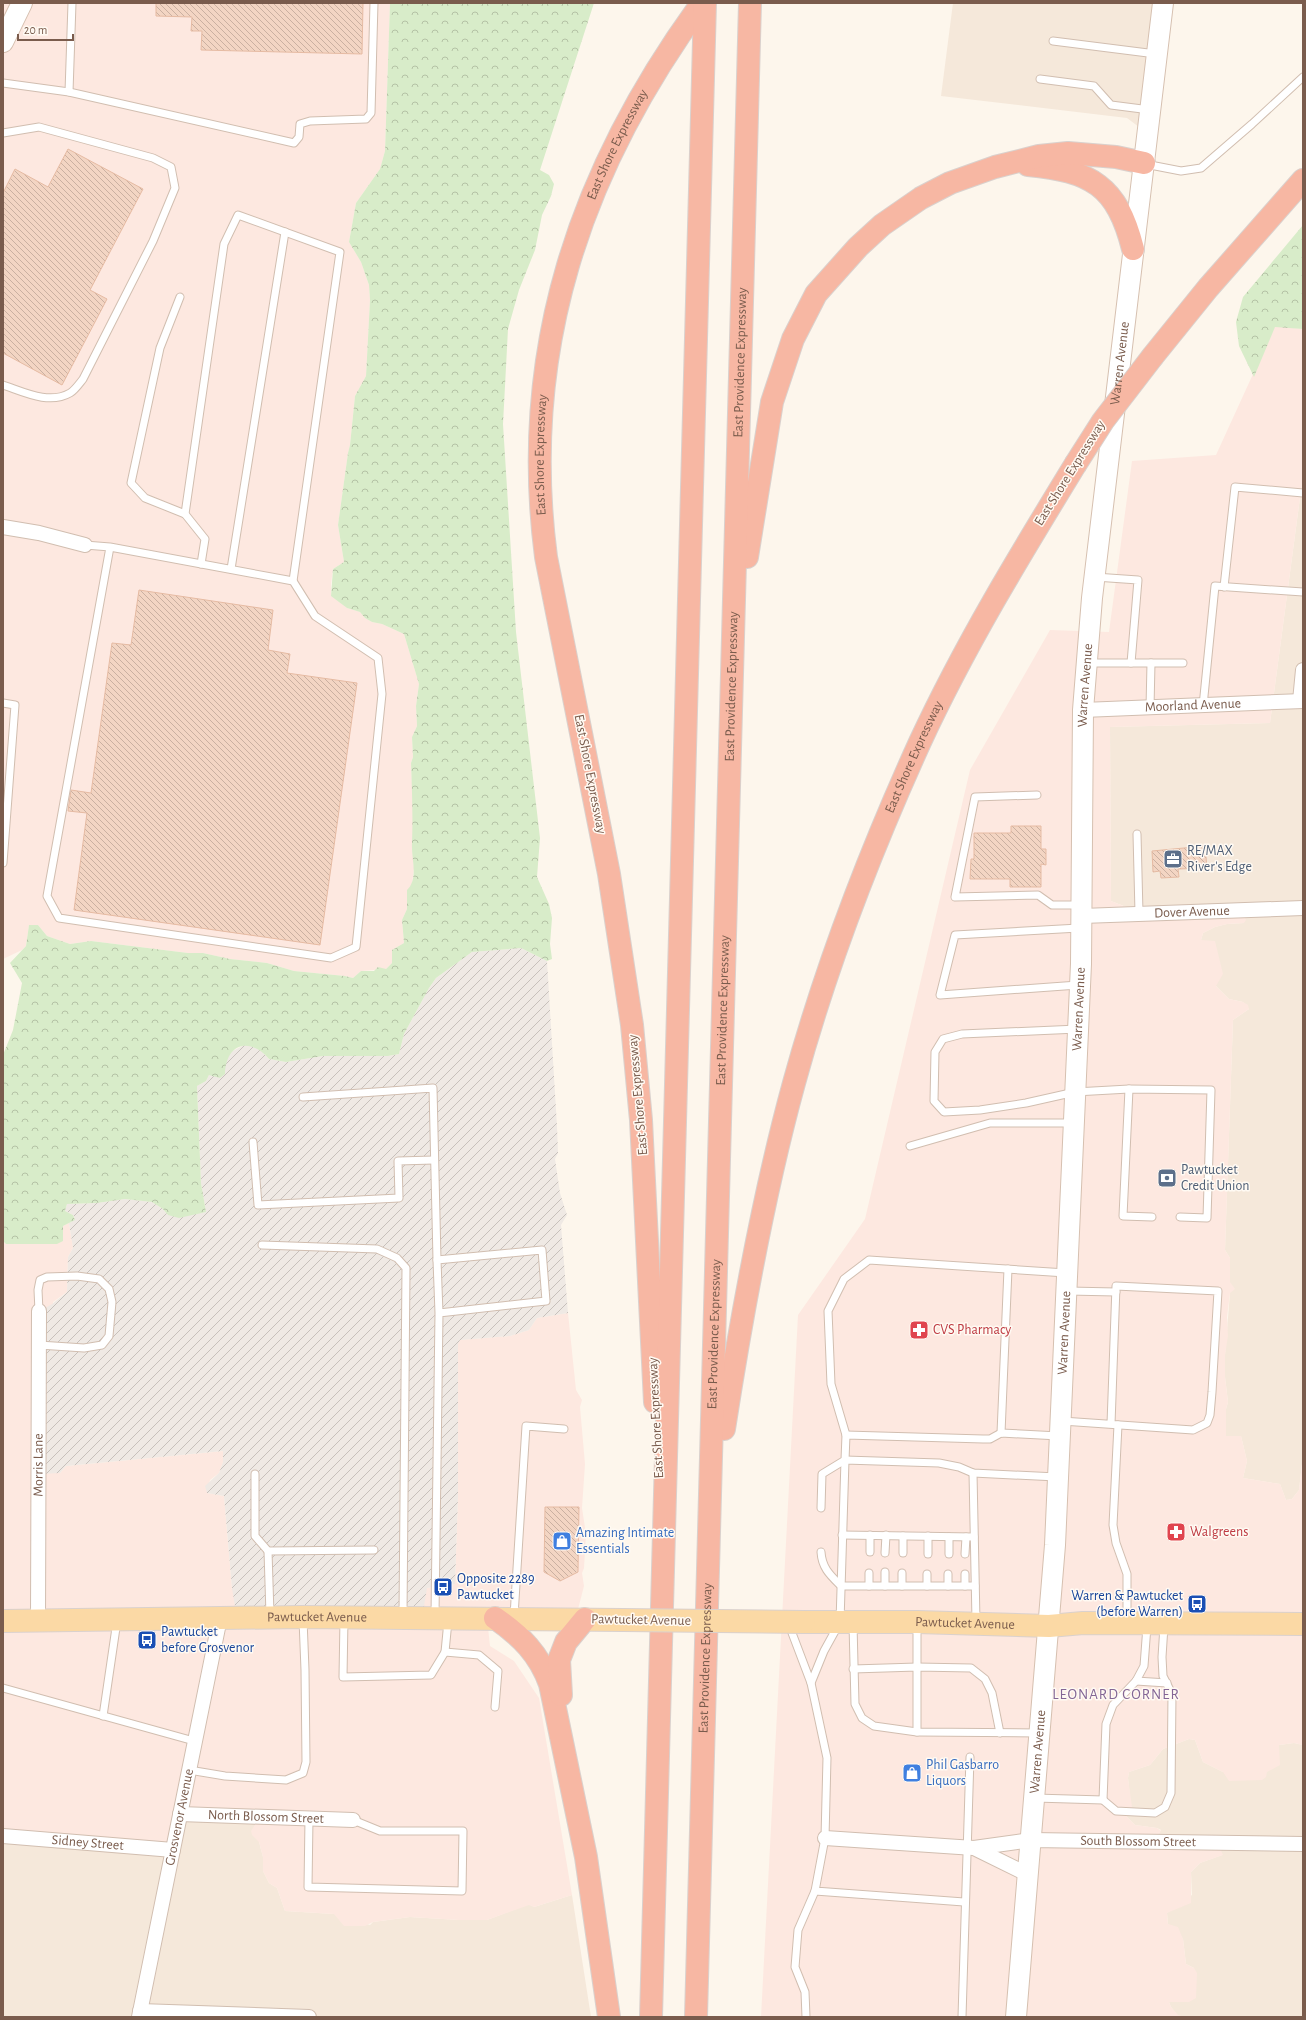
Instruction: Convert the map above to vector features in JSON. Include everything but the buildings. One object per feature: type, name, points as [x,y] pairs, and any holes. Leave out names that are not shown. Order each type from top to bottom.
[{"type":"highway","name":"East Shore Expressway","points":[[663,1583],[643,1157],[636,1058],[609,874],[546,557],[540,507],[539,457],[541,405],[550,337],[573,246],[600,175],[631,112],[659,65],[703,3]]},
{"type":"highway","points":[[651,2017],[703,3]]},
{"type":"highway","name":"East Providence Expressway","points":[[698,2017],[698,1960],[750,3]]},
{"type":"highway","points":[[733,647],[772,402],[793,339],[816,294],[870,236],[908,206],[950,183],[980,172],[1039,156],[1068,153],[1116,157],[1144,163]]},
{"type":"highway","points":[[1011,164],[1068,171],[1097,184],[1111,197],[1122,213],[1133,249]]},
{"type":"highway","name":"East Shore Expressway","points":[[710,1522],[735,1361],[765,1198],[794,1081],[833,957],[874,847],[922,739],[983,620],[1075,465],[1103,421],[1208,288],[1303,180]]},
{"type":"highway","points":[[504,1618],[524,1640],[542,1664],[553,1694],[588,1871],[609,2017]]},
{"type":"highway","points":[[566,1760],[559,1660],[566,1642],[585,1619]]},
{"type":"main road","points":[[3,42],[22,3]]},
{"type":"main road","name":"Warren Avenue","points":[[1016,2017],[1049,1626],[1059,1478],[1066,1282],[1080,985],[1082,916],[1083,710],[1086,663],[1094,577],[1163,3]]},
{"type":"main road","name":"Pawtucket Avenue","points":[[3,1621],[270,1617],[403,1617],[917,1622],[1049,1626],[1146,1624],[1303,1624]]},
{"type":"street","points":[[3,526],[39,533],[85,545]]},
{"type":"street","points":[[1301,701],[1303,670]]},
{"type":"street","name":"Moorland Avenue","points":[[1083,710],[1301,701]]},
{"type":"street","name":"Dover Avenue","points":[[1082,916],[1303,908]]},
{"type":"street","name":"Morris Lane","points":[[38,1620],[39,1311]]},
{"type":"street","name":"Grosvenor Avenue","points":[[139,2014],[220,1618]]},
{"type":"street","name":"North Blossom Street","points":[[180,1814],[353,1820]]},
{"type":"street","name":"Sidney Street","points":[[3,1836],[173,1850]]},
{"type":"street","name":"South Blossom Street","points":[[826,1838],[970,1848],[1031,1840],[1303,1844]]},
{"type":"street","name":"South Blossom Street","points":[[970,1848],[1029,1874]]},
{"type":"street","points":[[139,2014],[309,2017]]},
{"type":"lane","points":[[69,92],[72,3]]},
{"type":"lane","points":[[3,83],[69,92],[294,143],[299,137],[300,124],[310,121],[366,119],[371,113],[374,3]]},
{"type":"lane","points":[[1053,41],[1156,54]]},
{"type":"lane","points":[[1144,163],[1172,170],[1195,170],[1206,164],[1303,77]]},
{"type":"lane","points":[[1040,79],[1094,86],[1111,105],[1150,110]]},
{"type":"lane","points":[[3,133],[39,127],[153,158],[171,167],[175,188],[152,242],[83,379],[71,392],[59,397],[43,398],[3,385]]},
{"type":"lane","points":[[110,547],[47,896],[59,918],[331,958],[356,948],[382,694],[378,658],[315,616],[293,580],[340,252],[238,215],[224,244],[185,514]]},
{"type":"lane","points":[[231,569],[285,232]]},
{"type":"lane","points":[[180,297],[160,348],[131,483],[145,498],[185,514],[205,539],[201,564]]},
{"type":"lane","points":[[1224,587],[1235,486],[1303,493]]},
{"type":"lane","points":[[85,545],[110,547],[293,580]]},
{"type":"lane","points":[[1094,577],[1138,580],[1131,663]]},
{"type":"lane","points":[[1203,706],[1215,586],[1303,592]]},
{"type":"lane","points":[[1086,663],[1183,663]]},
{"type":"lane","points":[[1150,708],[1152,663]]},
{"type":"lane","points":[[3,703],[15,705],[3,863]]},
{"type":"lane","points":[[1037,795],[974,797],[955,897],[1038,895],[1052,905],[1082,916]]},
{"type":"lane","points":[[1137,834],[1139,913]]},
{"type":"lane","points":[[1080,985],[940,994],[955,935],[1082,916]]},
{"type":"lane","points":[[1078,1029],[962,1034],[943,1039],[935,1052],[934,1101],[944,1112],[980,1110],[1075,1092],[1129,1089],[1211,1090],[1207,1218],[1180,1217]]},
{"type":"lane","points":[[303,1097],[433,1088],[439,1313],[442,1618],[445,1652],[431,1675],[343,1677],[344,1617]]},
{"type":"lane","points":[[1129,1089],[1123,1216],[1152,1217]]},
{"type":"lane","points":[[910,1146],[990,1123],[1073,1123]]},
{"type":"lane","points":[[253,1142],[258,1205],[399,1198],[398,1161],[434,1160]]},
{"type":"lane","points":[[262,1245],[377,1249],[397,1258],[406,1268],[403,1617]]},
{"type":"lane","points":[[437,1260],[542,1250],[546,1301],[439,1313]]},
{"type":"lane","points":[[1040,1733],[917,1732],[874,1726],[862,1718],[854,1704],[853,1669],[841,1586],[846,1435],[831,1384],[828,1311],[844,1278],[869,1260],[1008,1269],[1116,1292]]},
{"type":"lane","points":[[1001,1433],[1008,1269]]},
{"type":"lane","points":[[39,1311],[38,1290],[40,1280],[47,1276],[77,1276],[99,1279],[109,1289],[112,1302],[109,1336],[102,1345],[84,1348],[39,1345]]},
{"type":"lane","points":[[846,1435],[990,1439],[1001,1433],[1115,1425],[1194,1430],[1206,1423],[1210,1415],[1218,1291],[1116,1286],[1115,1425],[1113,1525],[1116,1543],[1146,1624],[1162,1657],[1163,1676],[1172,1694],[1171,1793],[1165,1807],[1155,1813],[1116,1811],[1103,1800],[1035,1798]]},
{"type":"lane","points":[[504,1618],[526,1426],[564,1429]]},
{"type":"lane","points":[[821,1508],[822,1474],[845,1460],[939,1463],[973,1473],[1059,1478]]},
{"type":"lane","points":[[973,1473],[974,1586],[976,1623]]},
{"type":"lane","points":[[255,1474],[255,1536],[268,1551],[270,1617]]},
{"type":"lane","points":[[842,1535],[974,1537]]},
{"type":"lane","points":[[870,1535],[870,1552]]},
{"type":"lane","points":[[885,1553],[886,1535]]},
{"type":"lane","points":[[903,1553],[904,1536]]},
{"type":"lane","points":[[928,1536],[928,1554]]},
{"type":"lane","points":[[949,1537],[949,1554]]},
{"type":"lane","points":[[965,1554],[966,1537]]},
{"type":"lane","points":[[268,1551],[374,1550]]},
{"type":"lane","points":[[821,1552],[821,1561],[825,1571],[841,1586],[974,1586]]},
{"type":"lane","points":[[885,1572],[885,1586]]},
{"type":"lane","points":[[869,1573],[869,1586]]},
{"type":"lane","points":[[902,1573],[902,1586]]},
{"type":"lane","points":[[927,1574],[927,1586]]},
{"type":"lane","points":[[948,1574],[948,1586]]},
{"type":"lane","points":[[965,1574],[965,1586]]},
{"type":"lane","points":[[189,1770],[225,1776],[286,1780],[303,1773],[306,1762],[305,1670],[302,1617]]},
{"type":"lane","points":[[102,1716],[117,1619]]},
{"type":"lane","points":[[796,1621],[827,1758],[826,1838],[815,1891],[798,1930],[795,1967],[805,1992],[806,2017]]},
{"type":"lane","points":[[811,1683],[824,1651],[846,1622]]},
{"type":"lane","points":[[917,1622],[917,1732]]},
{"type":"lane","points":[[1103,1800],[1106,1724],[1113,1705],[1136,1681],[1144,1666],[1146,1624]]},
{"type":"lane","points":[[445,1652],[479,1655],[498,1671],[495,1707]]},
{"type":"lane","points":[[853,1669],[917,1667],[971,1668],[985,1679],[992,1693],[1000,1733]]},
{"type":"lane","points":[[1136,1681],[1167,1683]]},
{"type":"lane","points":[[3,1688],[194,1742]]},
{"type":"lane","points":[[962,2017],[964,1902],[970,1848],[970,1757]]},
{"type":"lane","points":[[309,1819],[308,1887],[462,1890],[463,1831],[380,1831],[353,1820]]},
{"type":"lane","points":[[815,1891],[964,1902]]},
{"type":"shaded area","points":[[3,3],[390,3],[385,151],[380,169],[356,203],[349,242],[361,262],[369,285],[370,300],[366,376],[355,396],[350,445],[338,525],[344,562],[333,569],[331,584],[331,595],[347,608],[360,612],[365,618],[372,622],[382,624],[404,634],[419,684],[416,706],[417,726],[412,737],[413,757],[411,763],[414,824],[412,845],[414,868],[412,885],[407,891],[407,909],[402,920],[404,943],[392,950],[392,963],[386,969],[361,971],[353,978],[294,971],[267,963],[230,959],[203,953],[188,953],[91,941],[70,944],[47,936],[38,925],[29,925],[26,946],[22,950],[3,959]]},
{"type":"shaded area","points":[[953,3],[1167,3],[1151,136],[1127,118],[941,96]]},
{"type":"shaded area","points":[[1275,326],[1303,329],[1303,475],[1270,723],[1110,727],[1111,901],[1139,912],[1241,910],[1246,920],[1244,923],[1227,924],[1215,927],[1203,933],[1201,940],[1215,941],[1223,974],[1216,986],[1229,999],[1243,1002],[1248,1005],[1249,1009],[1233,1020],[1225,1250],[1230,1258],[1230,1282],[1235,1289],[1230,1293],[1227,1317],[1228,1336],[1225,1355],[1225,1377],[1228,1402],[1226,1409],[1226,1436],[1241,1436],[1247,1461],[1243,1478],[1280,1484],[1286,1500],[1292,1499],[1299,1490],[1303,1455],[1303,1745],[1294,1743],[1279,1745],[1280,1765],[1267,1772],[1266,1777],[1262,1780],[1229,1781],[1223,1772],[1203,1762],[1195,1740],[1189,1739],[1163,1749],[1150,1765],[1129,1772],[1128,1778],[1132,1807],[1126,1812],[1127,1817],[1135,1825],[1157,1828],[1161,1831],[1155,1840],[1218,1844],[1223,1855],[1200,1863],[1191,1872],[1191,1903],[1167,1913],[1168,1924],[1178,1927],[1183,1939],[1186,1964],[1194,1968],[1197,1973],[1196,1998],[1189,2002],[1169,2002],[1171,2007],[1178,2015],[1185,2017],[761,2017],[798,1315],[865,1219],[970,770],[1050,630],[1109,632],[1132,461],[1216,455]]},
{"type":"shaded area","points":[[1303,475],[1303,1455],[1299,1490],[1292,1499],[1286,1500],[1280,1484],[1243,1478],[1247,1461],[1241,1436],[1226,1436],[1226,1409],[1228,1402],[1225,1377],[1225,1355],[1230,1293],[1230,1258],[1225,1250],[1233,1020],[1249,1009],[1243,1002],[1229,999],[1216,986],[1201,940],[1203,933],[1215,927],[1227,924],[1244,923],[1139,912],[1111,901],[1110,727],[1270,723]]},
{"type":"shaded area","points":[[521,948],[547,961],[557,1126],[558,1153],[555,1159],[560,1193],[567,1215],[561,1225],[568,1313],[537,1318],[529,1330],[510,1336],[460,1340],[458,1344],[458,1496],[455,1584],[427,1588],[422,1618],[237,1619],[232,1588],[224,1496],[207,1493],[205,1486],[219,1473],[223,1462],[223,1451],[66,1466],[60,1473],[40,1474],[38,1312],[52,1304],[67,1292],[68,1257],[73,1248],[69,1223],[75,1219],[73,1215],[65,1211],[67,1204],[97,1203],[125,1199],[152,1202],[163,1209],[168,1215],[206,1212],[201,1183],[197,1086],[206,1081],[209,1075],[225,1062],[231,1052],[244,1045],[251,1045],[261,1050],[269,1059],[286,1062],[323,1056],[388,1056],[399,1054],[404,1034],[436,978],[472,952]]},
{"type":"shaded area","points":[[69,1223],[73,1248],[68,1257],[67,1292],[53,1302],[60,1473],[66,1466],[224,1451],[223,1462],[219,1473],[210,1480],[207,1493],[224,1496],[232,1588],[426,1588],[455,1584],[458,1496],[457,1344],[460,1340],[510,1336],[529,1330],[537,1318],[568,1313],[576,1390],[582,1400],[580,1407],[585,1464],[582,1508],[586,1534],[584,1568],[582,1573],[584,1586],[576,1617],[487,1618],[490,1646],[514,1661],[539,1698],[572,1895],[534,1907],[529,1905],[487,1920],[410,1917],[373,1922],[365,1926],[344,1926],[334,1914],[285,1911],[277,1888],[269,1883],[263,1871],[263,1857],[259,1842],[252,1835],[251,1831],[258,1820],[185,1817],[179,1844],[3,1837],[3,1241],[6,1244],[57,1244],[63,1226]]},
{"type":"shaded area","points":[[1189,1739],[1195,1740],[1203,1762],[1223,1772],[1267,1772],[1279,1745],[1294,1743],[1303,1745],[1303,2017],[1185,2017],[1178,2016],[1171,2007],[1169,2002],[1189,2002],[1194,1968],[1186,1964],[1183,1939],[1168,1924],[1167,1913],[1192,1895],[1191,1872],[1200,1863],[1222,1855],[1155,1840],[1161,1830],[1157,1828],[1135,1825],[1127,1817],[1126,1812],[1131,1807],[1128,1778],[1129,1772],[1150,1765],[1163,1749]]},
{"type":"shaded area","points":[[185,1817],[258,1819],[259,1842],[263,1857],[263,1871],[269,1883],[277,1888],[285,1911],[334,1914],[370,1925],[373,1922],[410,1917],[487,1920],[529,1904],[534,1907],[572,1895],[591,2017],[3,2017],[3,1837]]},
{"type":"green space","points":[[390,3],[594,3],[540,170],[549,175],[554,184],[551,196],[542,215],[535,250],[519,290],[508,329],[503,424],[516,632],[540,838],[537,877],[549,904],[552,918],[550,944],[552,959],[547,961],[521,948],[472,952],[436,978],[404,1034],[399,1054],[388,1056],[323,1056],[286,1062],[269,1059],[262,1052],[247,1046],[234,1050],[226,1064],[225,1074],[220,1078],[209,1075],[206,1081],[197,1086],[201,1183],[206,1212],[179,1218],[168,1215],[163,1209],[152,1202],[125,1199],[97,1203],[67,1204],[65,1211],[73,1215],[75,1220],[63,1226],[63,1241],[57,1244],[6,1244],[3,1241],[3,1055],[13,1030],[22,983],[10,963],[26,946],[29,925],[38,925],[47,936],[70,944],[91,941],[188,953],[203,953],[230,959],[267,963],[294,971],[353,978],[361,971],[374,971],[378,967],[386,969],[392,963],[392,950],[404,943],[402,920],[407,909],[407,890],[411,885],[414,874],[412,849],[411,763],[413,757],[412,737],[417,726],[416,706],[419,684],[404,634],[382,624],[372,622],[365,618],[360,612],[347,608],[331,596],[333,569],[344,562],[338,525],[350,445],[355,396],[366,376],[370,300],[369,285],[361,262],[349,242],[356,203],[380,169],[385,151]]},
{"type":"green space","points":[[1303,225],[1303,329],[1275,327],[1254,377],[1239,346],[1236,322],[1243,297]]},
{"type":"place","name":"RE/MAX River's Edge","points":[[1173,859]]},
{"type":"place","name":"Pawtucket Credit Union","points":[[1167,1178]]},
{"type":"place","name":"CVS Pharmacy","points":[[919,1330]]},
{"type":"place","name":"Walgreens","points":[[1176,1532]]},
{"type":"place","name":"Amazing Intimate Essentials","points":[[562,1541]]},
{"type":"place","name":"Opposite 2289 Pawtucket","points":[[443,1587]]},
{"type":"place","name":"Warren & Pawtucket (before Warren)","points":[[1197,1604]]},
{"type":"place","name":"Pawtucket before Grosvenor","points":[[147,1640]]},
{"type":"place","name":"Phil Gasbarro Liquors","points":[[912,1773]]},
{"type":"district","name":"LEONARD CORNER","points":[[1116,1694]]}]
